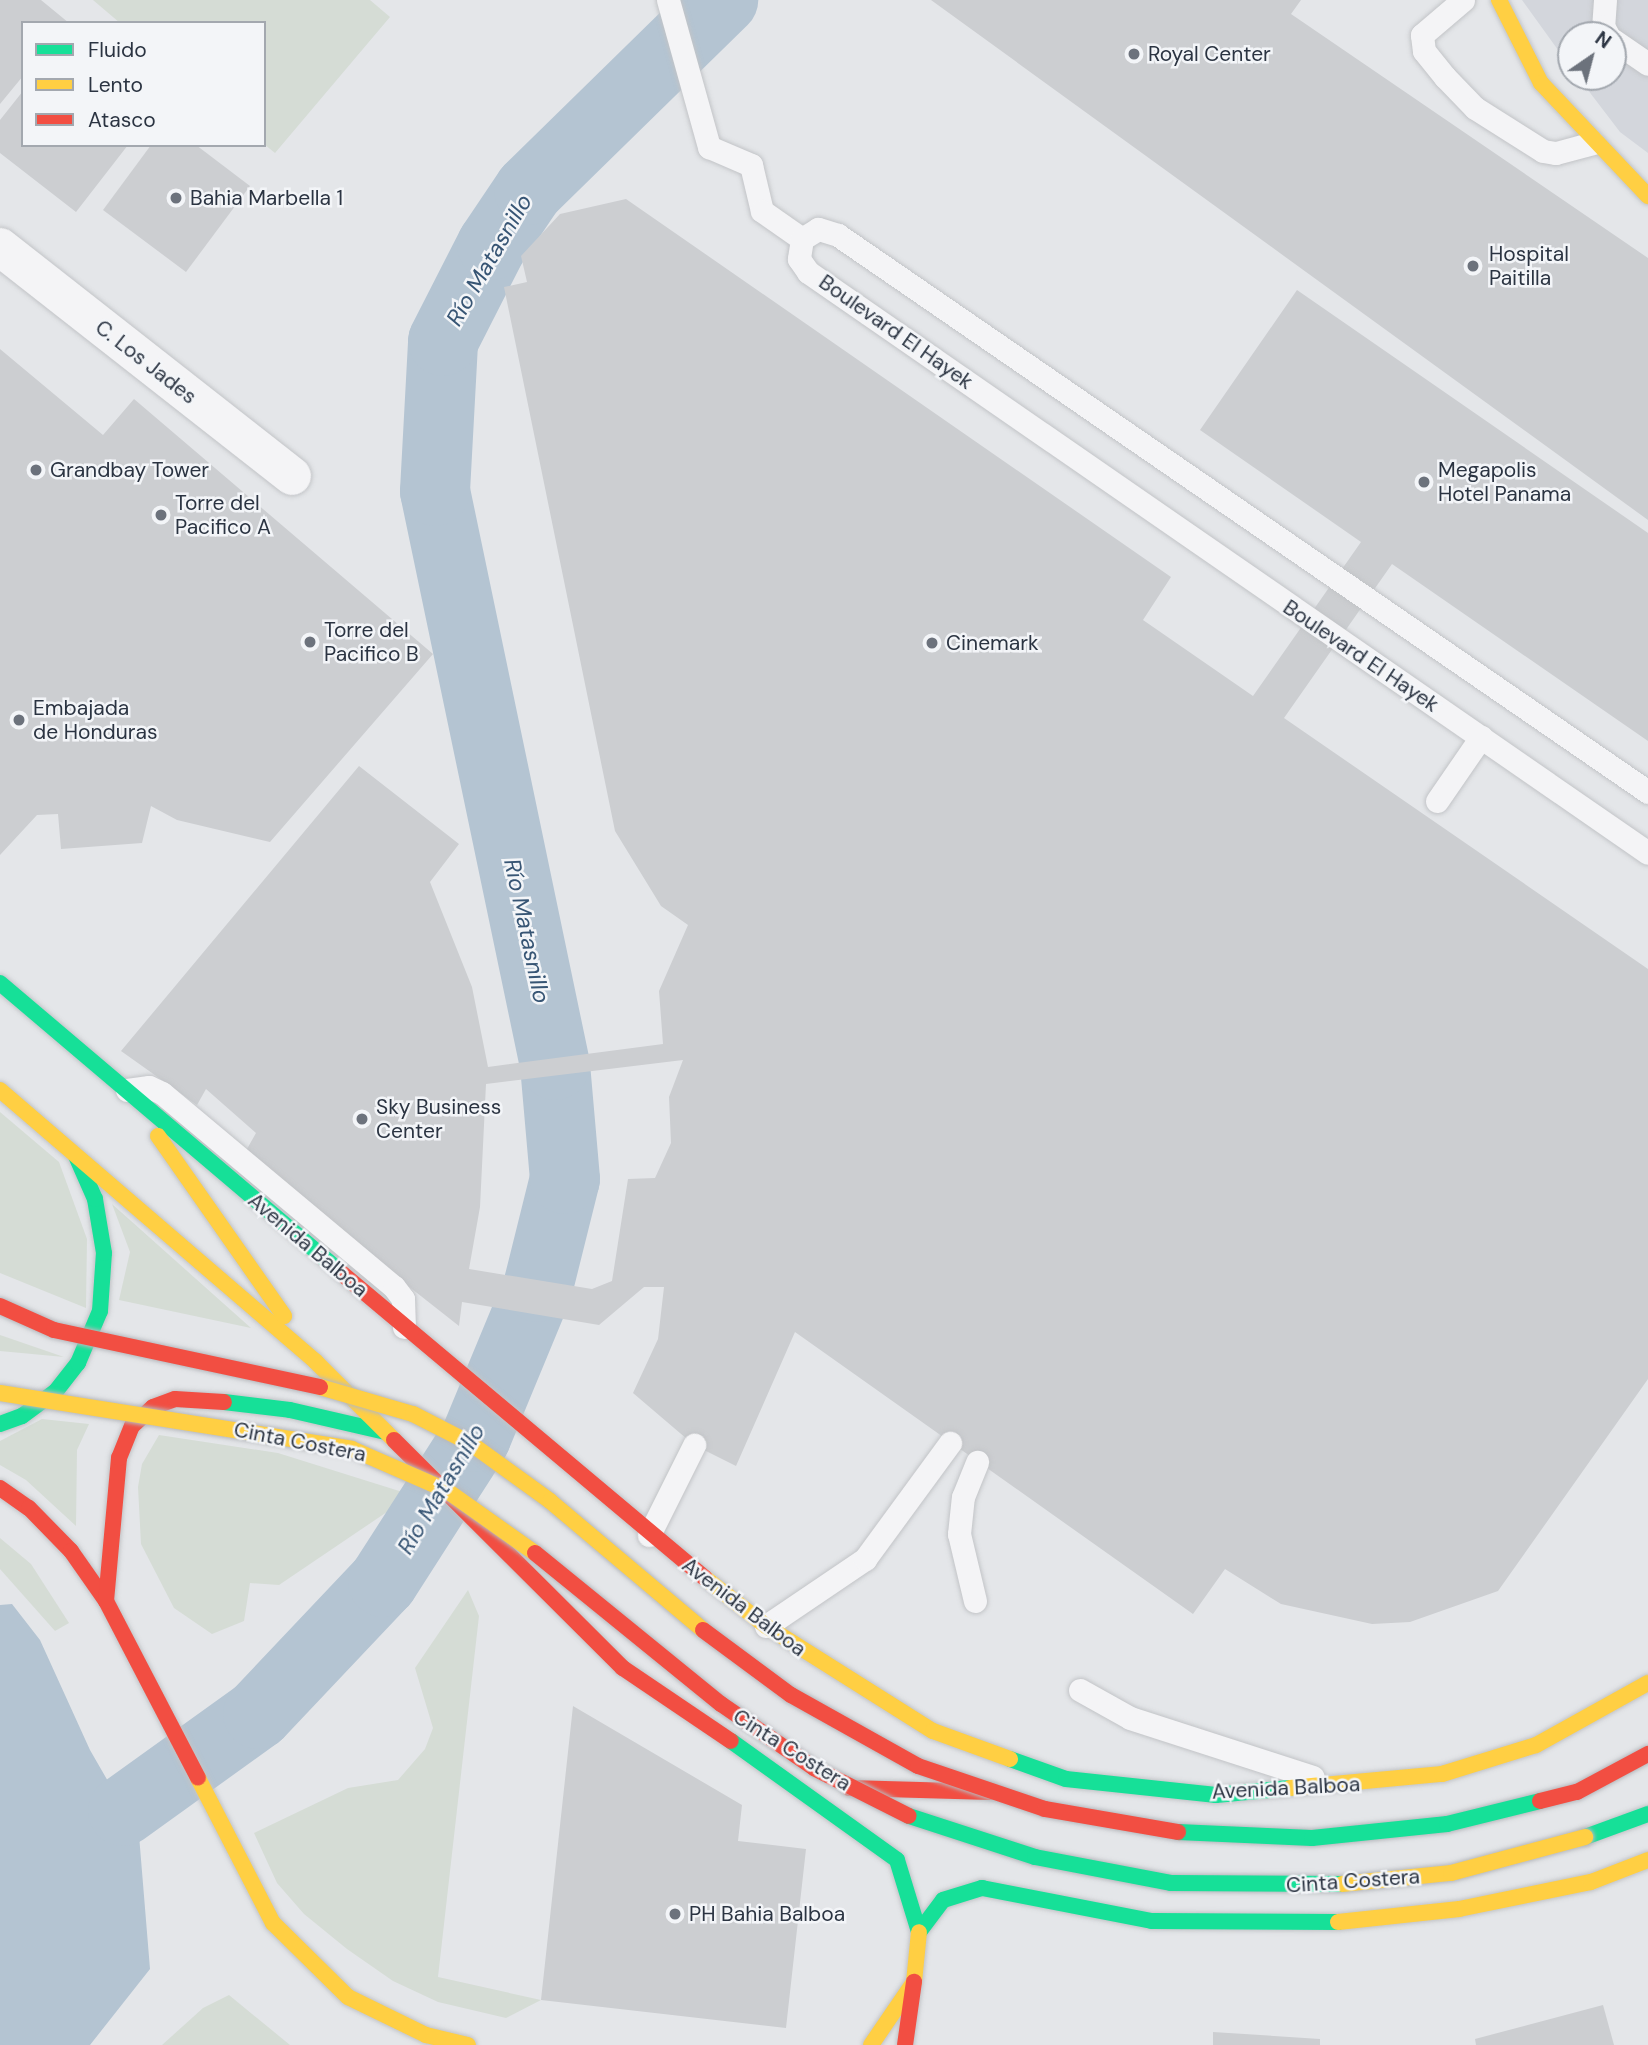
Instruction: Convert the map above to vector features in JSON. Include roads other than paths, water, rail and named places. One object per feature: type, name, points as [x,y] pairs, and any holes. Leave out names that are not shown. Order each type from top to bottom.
[{"type":"main road","points":[[1499,0],[1541,83],[1593,143],[1648,196]]},
{"type":"main road","points":[[0,983],[126,1090],[315,1361]]},
{"type":"main road","points":[[0,1090],[315,1361],[535,1584],[623,1668],[869,1835],[897,1860],[919,1932],[905,2045]]},
{"type":"main road","points":[[0,1424],[22,1416],[56,1391],[78,1363],[100,1311],[104,1253],[95,1199],[76,1156]]},
{"type":"main road","name":"Avenida Balboa","points":[[0,1306],[54,1329],[364,1396],[413,1414],[470,1443],[550,1501],[710,1636],[790,1695],[918,1766],[1045,1809],[1180,1832],[1312,1838],[1447,1825],[1577,1791],[1648,1754]]},
{"type":"main road","name":"Avenida Balboa","points":[[404,1327],[649,1535],[766,1626],[933,1731],[1066,1779],[1216,1795],[1347,1786],[1442,1774],[1536,1745],[1648,1683]]},
{"type":"main road","name":"Cinta Costera","points":[[0,1393],[259,1432],[352,1449],[399,1465],[446,1490],[524,1544],[721,1704],[814,1769],[899,1813],[1035,1857],[1171,1883],[1308,1887],[1451,1873],[1648,1814]]},
{"type":"main road","points":[[106,1601],[119,1458],[132,1426],[153,1407],[175,1399],[290,1410],[388,1435]]},
{"type":"main road","points":[[0,1488],[29,1508],[71,1551],[106,1601],[273,1923],[348,1997],[426,2035],[468,2045]]},
{"type":"main road","points":[[791,1784],[971,1795],[1066,1779]]},
{"type":"main road","points":[[919,1932],[943,1900],[982,1888],[1152,1921],[1323,1924],[1459,1909],[1591,1882],[1648,1860]]},
{"type":"main road","points":[[871,2045],[914,1982]]},
{"type":"street","name":"C. Los Jades","points":[[0,247],[292,476]]},
{"type":"lane","points":[[668,0],[709,146],[751,165],[762,211],[802,239],[818,229],[838,235],[1648,792]]},
{"type":"lane","points":[[1463,0],[1422,35],[1424,51],[1445,77],[1475,108],[1543,151],[1593,143]]},
{"type":"lane","points":[[1603,21],[1605,0]]},
{"type":"lane","points":[[1627,50],[1648,64]]},
{"type":"lane","name":"Boulevard El Hayek","points":[[802,239],[799,259],[808,272],[1648,853]]},
{"type":"lane","points":[[1437,801],[1481,737]]},
{"type":"lane","points":[[126,1090],[149,1087],[162,1093],[394,1287],[403,1299],[404,1327]]},
{"type":"lane","points":[[766,1626],[865,1559],[950,1443]]},
{"type":"lane","points":[[649,1535],[694,1445]]},
{"type":"lane","points":[[975,1601],[959,1534],[963,1497],[977,1462]]},
{"type":"lane","points":[[1080,1690],[1130,1718],[1254,1762],[1347,1786]]},
{"type":"water","points":[[12,1604],[40,1640],[90,1750],[139,1835],[150,1969],[90,2045],[0,2045],[0,1605]]},
{"type":"waterway","name":"Río Matasnillo","points":[[123,1811],[258,1714],[383,1582],[476,1437],[538,1287],[565,1179],[555,1065],[435,491],[443,341],[492,245],[529,190],[723,0]]},
{"type":"place","name":"Royal Center","points":[[1134,54]]},
{"type":"place","name":"Bahia Marbella 1","points":[[176,198]]},
{"type":"place","name":"Hospital Paitilla","points":[[1473,266]]},
{"type":"place","name":"Grandbay Tower","points":[[36,470]]},
{"type":"place","name":"Megapolis Hotel Panama","points":[[1424,482]]},
{"type":"place","name":"Torre del Pacifico A","points":[[161,515]]},
{"type":"place","name":"Torre del Pacifico B","points":[[310,642]]},
{"type":"place","name":"Cinemark","points":[[932,643]]},
{"type":"place","name":"Embajada de Honduras","points":[[19,720]]},
{"type":"place","name":"Sky Business Center","points":[[362,1119]]},
{"type":"place","name":"PH Bahia Balboa","points":[[675,1914]]}]
